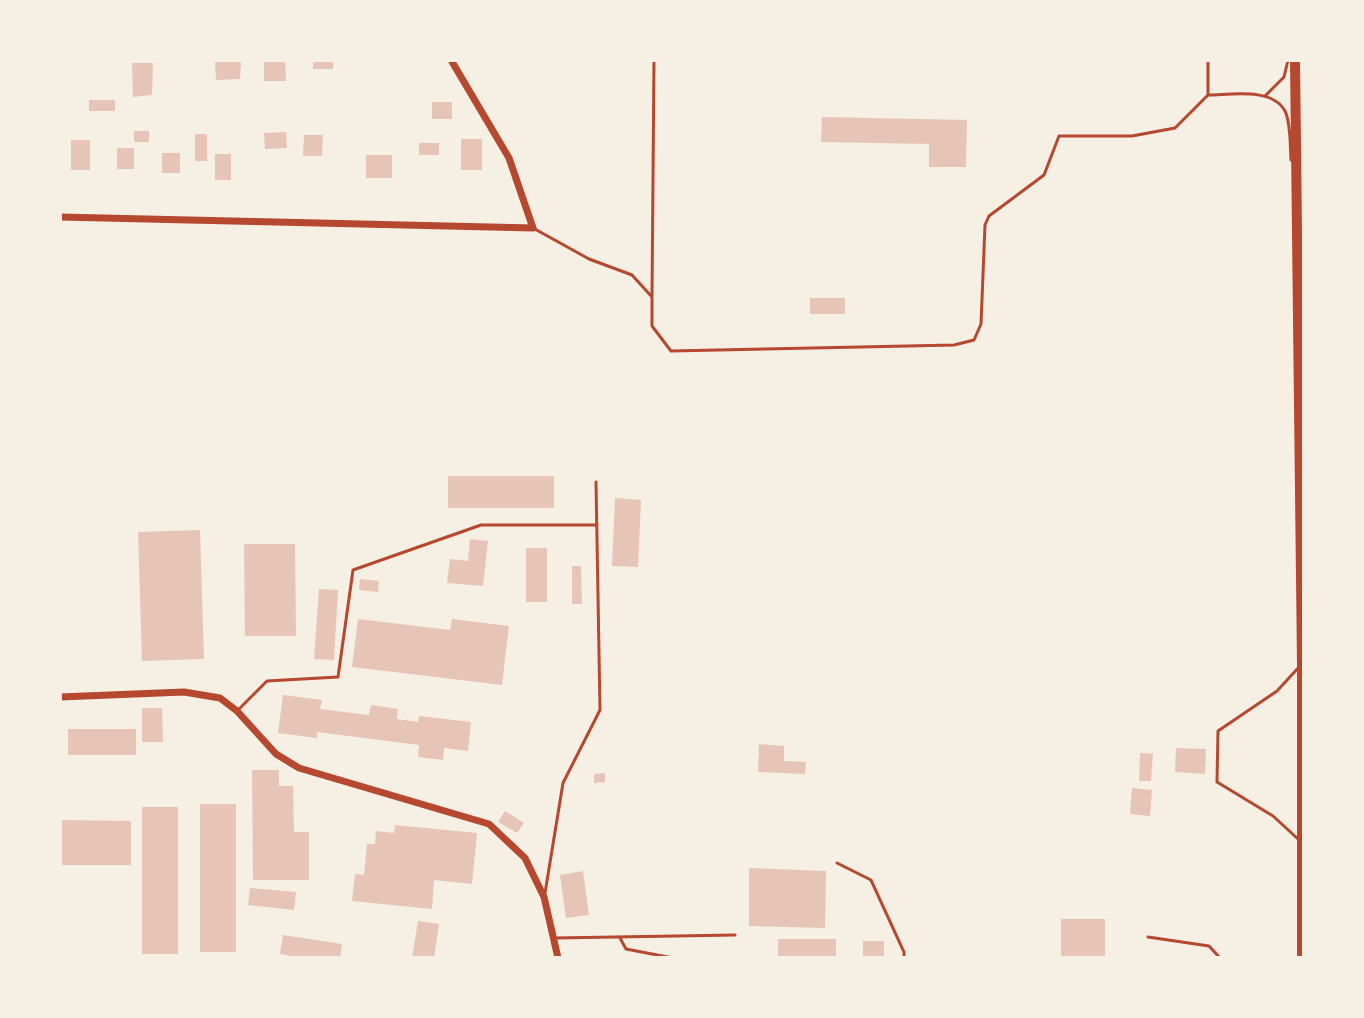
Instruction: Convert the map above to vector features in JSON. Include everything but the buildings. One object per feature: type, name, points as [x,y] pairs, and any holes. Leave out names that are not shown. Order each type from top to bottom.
[{"type":"main road","points":[[1295,60],[1302,958]]},
{"type":"street","points":[[60,217],[533,228],[509,158],[451,60]]},
{"type":"street","points":[[60,697],[184,692],[220,698],[237,711],[276,754],[299,768],[489,824],[525,858],[544,897],[558,958]]},
{"type":"lane","points":[[654,60],[652,326],[671,351],[853,349],[954,345],[974,340],[981,324],[985,225],[996,209],[1044,175],[1059,136],[1132,136],[1175,128],[1208,95],[1208,60]]},
{"type":"lane","points":[[1265,96],[1284,77],[1288,60]]},
{"type":"lane","points":[[1208,95],[1265,96],[1277,102],[1286,115],[1298,223]]},
{"type":"lane","points":[[533,228],[589,259],[632,275],[652,297]]},
{"type":"lane","points":[[544,897],[563,783],[600,710],[596,482]]},
{"type":"lane","points":[[237,711],[267,681],[338,677],[353,570],[481,525],[597,525]]},
{"type":"lane","points":[[1302,663],[1277,691],[1218,731],[1217,782],[1273,816],[1302,843]]},
{"type":"lane","points":[[837,863],[871,880],[904,958]]},
{"type":"lane","points":[[555,938],[735,935]]},
{"type":"lane","points":[[619,937],[626,949],[673,958]]},
{"type":"lane","points":[[1148,937],[1209,946],[1220,958]]}]
